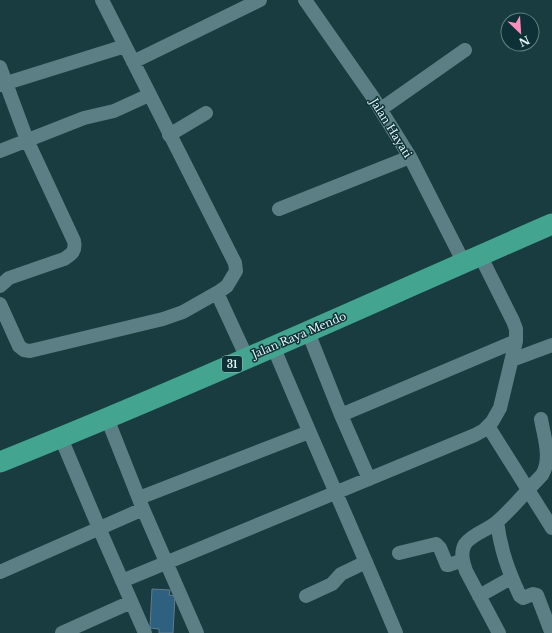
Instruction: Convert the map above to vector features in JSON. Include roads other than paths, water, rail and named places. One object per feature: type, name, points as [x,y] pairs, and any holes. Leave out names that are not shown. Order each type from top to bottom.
[{"type":"highway","name":"Jalan Raya Mendo","points":[[0,462],[61,438],[308,332],[552,224]]},
{"type":"street","points":[[0,304],[19,346],[24,350],[30,351],[173,316],[217,293],[227,286],[232,280],[236,271],[235,263],[102,0]]},
{"type":"street","points":[[133,62],[260,0]]},
{"type":"street","name":"Jalan Hayati","points":[[305,0],[381,110],[472,259],[513,321],[516,329],[516,341]]},
{"type":"street","points":[[2,84],[125,46]]},
{"type":"street","points":[[381,110],[465,50]]},
{"type":"street","points":[[0,67],[2,84],[74,241],[75,248],[72,255],[9,278],[0,286]]},
{"type":"street","points":[[0,151],[84,118],[114,111],[149,95]]},
{"type":"street","points":[[169,135],[206,113]]},
{"type":"street","points":[[279,209],[410,157]]},
{"type":"street","points":[[217,293],[247,358]]},
{"type":"street","points":[[308,332],[341,415],[369,479]]},
{"type":"street","points":[[341,415],[516,341]]},
{"type":"street","points":[[122,581],[475,435],[488,426],[500,408],[516,341]]},
{"type":"street","points":[[512,360],[552,345]]},
{"type":"street","points":[[273,346],[396,633]]},
{"type":"street","points":[[107,418],[141,504],[197,633]]},
{"type":"street","points":[[499,633],[466,571],[462,551],[466,543],[497,522],[542,476],[546,468],[547,459],[541,419]]},
{"type":"street","points":[[488,426],[552,528]]},
{"type":"street","points":[[0,572],[99,528],[141,504],[309,432]]},
{"type":"street","points":[[61,438],[144,633]]},
{"type":"street","points":[[497,522],[502,552],[511,578],[521,598],[533,594],[536,595],[548,630]]},
{"type":"street","points":[[399,554],[436,544],[440,548],[447,565],[463,560]]},
{"type":"street","points":[[306,596],[328,586],[341,574],[366,562]]},
{"type":"street","points":[[479,596],[511,578]]},
{"type":"street","points":[[62,633],[131,602]]}]
